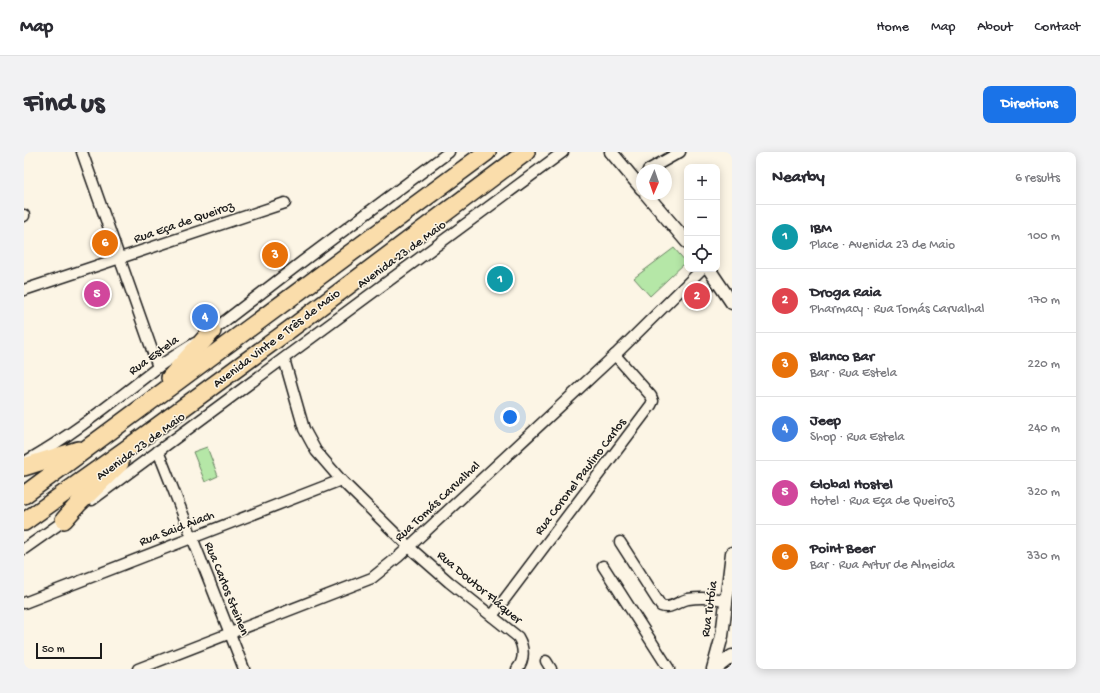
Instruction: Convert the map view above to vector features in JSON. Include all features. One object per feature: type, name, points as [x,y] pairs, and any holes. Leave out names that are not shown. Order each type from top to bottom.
[{"type":"highway","name":"Avenida Vinte e Três de Maio","points":[[24,495],[487,152]]},
{"type":"highway","name":"Avenida Vinte e Três de Maio","points":[[24,522],[289,330],[526,152]]},
{"type":"highway","points":[[160,394],[178,368],[212,331]]},
{"type":"highway","points":[[24,467],[92,446]]},
{"type":"highway","points":[[64,520],[118,466],[128,448]]},
{"type":"street","points":[[82,152],[158,367]]},
{"type":"street","name":"Rua Estela","points":[[24,462],[52,446],[158,367],[212,331],[449,152]]},
{"type":"street","name":"Avenida 23 de Maio","points":[[24,549],[564,152]]},
{"type":"street","points":[[611,152],[636,174]]},
{"type":"street","points":[[659,164],[680,152]]},
{"type":"street","points":[[651,200],[684,238]]},
{"type":"street","name":"Rua Eça de Queiroz","points":[[24,290],[285,203]]},
{"type":"street","name":"Rua Tomás Carvalhal","points":[[138,669],[372,578],[398,557],[615,354],[699,272]]},
{"type":"street","points":[[711,272],[731,300]]},
{"type":"street","name":"Rua Coronel Paulino Carlos","points":[[492,616],[653,401],[651,396],[615,354]]},
{"type":"street","name":"Rua Doutor Fláquer","points":[[284,359],[306,434],[316,451],[340,480],[409,546],[449,582],[518,637],[522,647],[523,656],[520,666],[517,669]]},
{"type":"street","name":"Rua Carlos Steinen","points":[[158,451],[244,669]]},
{"type":"street","name":"Rua Said Aiach","points":[[24,603],[340,480]]},
{"type":"street","points":[[620,542],[661,606],[669,607],[686,599],[708,598],[726,600]]},
{"type":"street","name":"Rua Tutóia","points":[[714,669],[722,636],[732,552]]},
{"type":"street","points":[[603,566],[669,669]]},
{"type":"street","points":[[714,669],[732,656]]},
{"type":"green space","points":[[674,248],[684,260],[684,264],[650,296],[634,278]]},
{"type":"green space","points":[[207,447],[218,476],[205,482],[193,452]]},
{"type":"place","name":"Point Beer","points":[[105,243]]},
{"type":"place","name":"Blanco Bar","points":[[275,255]]},
{"type":"place","name":"IBM","points":[[500,279]]},
{"type":"place","name":"Global Hostel","points":[[97,294]]},
{"type":"place","name":"Droga Raia","points":[[697,296]]},
{"type":"place","name":"Jeep","points":[[205,317]]}]
